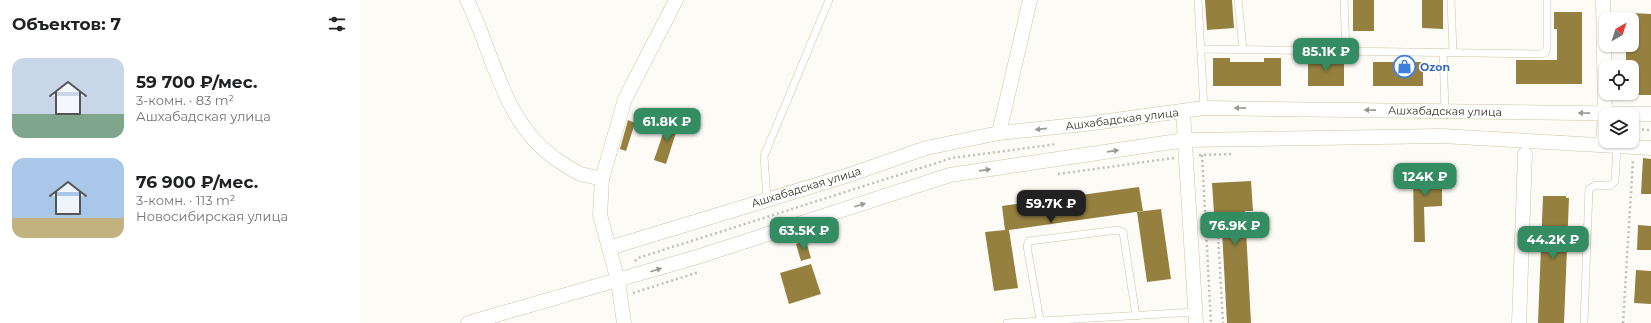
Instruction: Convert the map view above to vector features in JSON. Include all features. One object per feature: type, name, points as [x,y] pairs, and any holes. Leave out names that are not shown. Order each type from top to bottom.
[{"type":"street","points":[[467,0],[479,24],[498,81],[524,130],[549,155],[580,174],[602,179]]},
{"type":"street","points":[[624,323],[618,281],[600,215],[602,179],[625,99],[676,0]]},
{"type":"street","points":[[999,133],[1030,0]]},
{"type":"street","points":[[1603,0],[1605,108]]},
{"type":"street","name":"Ашхабадская улица","points":[[609,248],[849,175],[926,148],[999,133],[1204,108],[1599,113]]},
{"type":"street","points":[[1183,111],[1196,318]]},
{"type":"street","name":"Ашхабадская улица","points":[[1639,114],[1651,114]]},
{"type":"street","points":[[468,323],[697,257],[950,175],[1185,140],[1442,136],[1599,145]]},
{"type":"street","points":[[1608,148],[1617,153],[1651,148]]},
{"type":"street","points":[[1519,323],[1525,154]]},
{"type":"lane","points":[[767,200],[764,156],[829,0]]},
{"type":"lane","points":[[1198,0],[1204,108]]},
{"type":"lane","points":[[1238,0],[1244,49]]},
{"type":"lane","points":[[1344,0],[1346,51]]},
{"type":"lane","points":[[1451,0],[1453,52]]},
{"type":"lane","points":[[1200,49],[1542,54],[1546,52],[1547,46],[1547,0]]},
{"type":"lane","points":[[1443,52],[1445,110]]},
{"type":"lane","points":[[1584,323],[1589,189],[1596,185],[1610,186],[1615,181],[1617,153]]},
{"type":"lane","points":[[1040,320],[1027,246],[1029,241],[1034,239],[1118,230],[1123,232],[1136,316]]},
{"type":"lane","points":[[1007,323],[1040,320],[1136,316],[1196,318]]},
{"type":"path","points":[[1639,129],[1651,130]]},
{"type":"path","points":[[1201,140],[1211,323]]},
{"type":"path","points":[[1617,153],[1633,160],[1639,160]]},
{"type":"path","points":[[1050,175],[1186,156],[1240,154]]},
{"type":"path","points":[[1623,323],[1633,160]]},
{"type":"path","points":[[1217,217],[1223,323]]},
{"type":"path","points":[[1206,230],[1218,230]]},
{"type":"path","points":[[633,293],[700,271]]},
{"type":"building","points":[[1205,0],[1232,0],[1234,28],[1207,30]]},
{"type":"building","points":[[1353,0],[1374,0],[1374,31],[1353,31]]},
{"type":"building","points":[[1422,0],[1443,0],[1443,29],[1422,28]]},
{"type":"building","points":[[1554,12],[1582,12],[1582,84],[1516,84],[1516,60],[1557,60],[1557,29],[1554,29]]},
{"type":"building","points":[[1639,13],[1651,14],[1651,95],[1639,95],[1639,60],[1626,60],[1626,52],[1639,52]]},
{"type":"building","points":[[1308,57],[1344,57],[1344,86],[1308,86]]},
{"type":"building","points":[[1213,58],[1230,58],[1230,62],[1264,62],[1264,58],[1281,58],[1281,86],[1213,86]]},
{"type":"building","points":[[1373,62],[1423,62],[1423,86],[1373,86]]},
{"type":"building","points":[[668,119],[679,123],[666,164],[654,160]]},
{"type":"building","points":[[628,120],[635,123],[626,151],[620,149]]},
{"type":"building","points":[[1643,158],[1651,159],[1651,194],[1641,194]]},
{"type":"building","points":[[1413,169],[1442,169],[1442,206],[1424,207],[1425,242],[1414,242]]},
{"type":"building","points":[[1251,181],[1253,211],[1245,211],[1251,323],[1227,323],[1221,212],[1214,213],[1212,183]]},
{"type":"building","points":[[1139,187],[1143,211],[1009,230],[1018,288],[994,291],[985,232],[1005,230],[1002,206]]},
{"type":"building","points":[[1543,196],[1566,196],[1566,198],[1569,198],[1564,323],[1538,323]]},
{"type":"building","points":[[1161,209],[1171,279],[1147,282],[1137,212]]},
{"type":"building","points":[[1638,225],[1651,226],[1651,250],[1637,250]]},
{"type":"building","points":[[806,241],[811,258],[801,261],[796,244]]},
{"type":"building","points":[[811,264],[821,294],[789,304],[780,273]]},
{"type":"building","points":[[1636,270],[1651,271],[1651,304],[1634,303]]},
{"type":"place","name":"Ozon","points":[[1404,67]]}]
